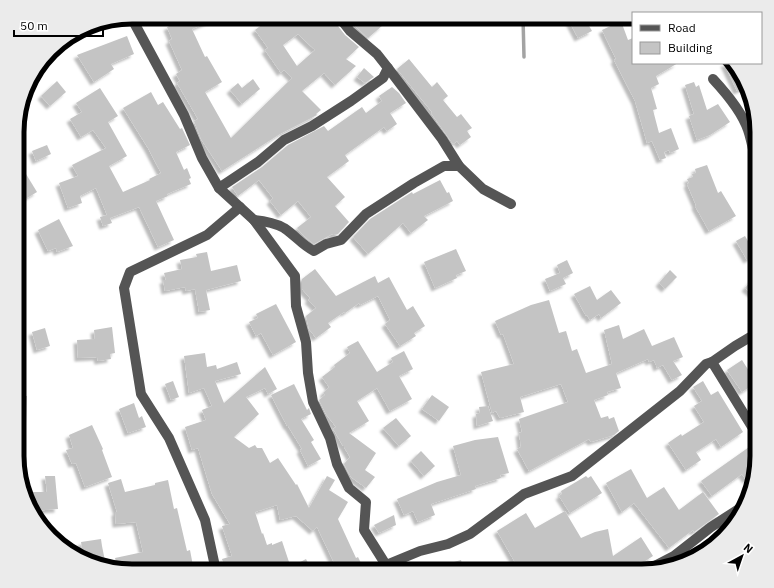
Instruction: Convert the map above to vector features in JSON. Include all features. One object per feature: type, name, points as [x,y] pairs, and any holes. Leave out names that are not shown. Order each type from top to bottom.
[{"type":"street","points":[[135,24],[184,115],[202,158],[219,188],[254,220],[294,276],[296,306],[306,342],[308,373],[313,402],[330,438],[337,464],[349,488],[366,502],[364,530],[382,564]]},
{"type":"street","points":[[344,24],[350,31],[376,54],[388,68],[442,139],[459,166],[483,189],[511,204]]},
{"type":"street","points":[[219,188],[258,162],[284,140],[312,126],[351,101],[383,78],[388,68]]},
{"type":"street","points":[[713,79],[736,107],[747,129],[750,140]]},
{"type":"street","points":[[254,220],[264,220],[283,228],[304,246],[314,251],[326,244],[341,240],[366,214],[414,183],[444,166],[459,166]]},
{"type":"street","points":[[214,564],[205,520],[169,438],[141,394],[124,288],[130,272],[207,235],[240,207]]},
{"type":"street","points":[[392,564],[420,551],[448,544],[470,534],[524,494],[572,476],[674,396],[706,364],[712,362],[750,337]]},
{"type":"street","points":[[712,362],[750,424]]},
{"type":"street","points":[[664,561],[674,556],[710,527],[735,511]]},
{"type":"building","points":[[174,24],[204,24],[192,29],[205,57],[207,56],[222,82],[205,92],[231,138],[292,78],[284,70],[281,73],[265,50],[268,48],[255,30],[263,24],[336,24],[345,35],[359,47],[346,59],[356,66],[335,85],[324,73],[302,91],[321,110],[316,114],[317,115],[280,134],[222,171],[201,139],[194,121],[198,119],[177,83],[180,81],[176,74],[182,70],[169,41],[172,39],[167,27]],"holes":[[[298,34],[315,50],[297,66],[283,45]]]},
{"type":"building","points":[[353,24],[383,25],[368,38]]},
{"type":"building","points":[[571,24],[588,24],[592,31],[578,38]]},
{"type":"building","points":[[615,24],[622,24],[628,40],[632,38],[632,64],[676,64],[656,76],[659,84],[651,88],[657,109],[653,110],[659,133],[671,128],[679,149],[670,153],[669,150],[664,152],[666,158],[660,160],[652,141],[647,143],[635,101],[614,60],[616,59],[602,30]]},
{"type":"building","points":[[127,36],[134,54],[111,64],[114,69],[94,82],[77,55]]},
{"type":"building","points":[[409,59],[432,87],[437,82],[448,96],[443,100],[457,117],[461,114],[472,128],[467,131],[471,137],[460,145],[457,141],[453,144],[431,113],[432,112],[397,69]]},
{"type":"building","points":[[724,64],[728,66],[739,84],[741,89],[737,91]]},
{"type":"building","points":[[364,68],[374,77],[365,83],[357,77]]},
{"type":"building","points":[[253,79],[260,89],[242,104],[230,90],[238,83],[242,88]]},
{"type":"building","points":[[57,81],[66,92],[50,106],[41,96]]},
{"type":"building","points":[[694,82],[696,87],[699,85],[707,110],[718,104],[730,122],[710,135],[697,140],[689,116],[694,114],[685,85]]},
{"type":"building","points":[[392,87],[399,93],[406,103],[390,113],[397,124],[387,131],[384,127],[345,155],[349,161],[327,177],[345,197],[335,206],[349,222],[338,234],[332,234],[314,244],[297,228],[311,217],[298,201],[281,215],[270,201],[273,198],[259,180],[238,196],[232,187],[262,167],[288,145],[324,126],[328,131],[362,107],[366,113],[382,101],[379,96]]},
{"type":"building","points":[[100,88],[118,116],[108,122],[127,156],[109,166],[123,192],[150,180],[149,179],[161,173],[148,148],[123,108],[151,92],[158,105],[163,102],[180,129],[182,128],[190,145],[176,152],[184,170],[187,168],[191,178],[189,179],[191,184],[167,194],[168,196],[156,201],[174,240],[158,247],[139,207],[110,218],[112,223],[103,226],[100,217],[107,215],[96,188],[80,196],[82,203],[68,208],[59,183],[78,176],[72,165],[106,148],[93,130],[81,137],[70,119],[82,112],[76,103]]},
{"type":"building","points":[[47,145],[51,154],[36,161],[32,151]]},
{"type":"building","points":[[707,165],[718,193],[721,191],[736,216],[709,231],[695,206],[696,205],[687,184],[689,183],[687,179],[693,177],[692,174],[696,173],[695,169]]},
{"type":"building","points":[[26,174],[37,192],[24,200],[24,175]]},
{"type":"building","points":[[440,180],[447,193],[449,192],[453,201],[424,216],[428,220],[411,233],[403,223],[368,254],[353,237],[370,219],[412,192],[413,194]]},
{"type":"building","points":[[59,219],[73,246],[57,252],[56,248],[48,251],[38,230]]},
{"type":"building","points":[[745,236],[750,245],[750,258],[747,260],[736,241]]},
{"type":"building","points":[[456,249],[466,271],[456,275],[457,278],[435,288],[424,262]]},
{"type":"building","points":[[207,252],[211,271],[237,265],[241,281],[206,290],[210,310],[199,312],[195,289],[186,291],[185,287],[165,291],[163,280],[166,280],[164,273],[182,269],[180,260],[197,257],[196,254]]},
{"type":"building","points":[[567,260],[573,273],[563,278],[566,284],[550,291],[545,279],[560,273],[557,265]]},
{"type":"building","points":[[315,269],[336,296],[375,276],[378,283],[389,277],[407,310],[413,306],[425,326],[414,333],[416,336],[400,346],[385,324],[390,320],[378,296],[360,305],[359,303],[345,313],[344,312],[328,323],[331,327],[316,338],[309,329],[306,316],[316,308],[308,300],[310,298],[302,289],[302,279]]},
{"type":"building","points":[[670,270],[677,277],[665,289],[659,283]]},
{"type":"building","points":[[750,282],[750,292],[745,288]]},
{"type":"building","points":[[590,286],[597,300],[611,290],[621,303],[601,318],[599,314],[590,320],[587,315],[586,316],[574,294]]},
{"type":"building","points":[[549,300],[559,333],[566,331],[572,351],[577,349],[586,373],[612,364],[604,330],[619,325],[623,339],[644,329],[652,346],[674,337],[683,357],[673,361],[682,375],[672,380],[663,365],[657,368],[654,360],[649,362],[648,359],[616,373],[621,388],[607,392],[608,395],[594,400],[601,418],[608,416],[609,419],[614,417],[619,431],[614,435],[591,442],[589,439],[529,471],[517,449],[521,447],[519,433],[522,432],[519,419],[568,402],[561,384],[520,397],[524,412],[500,418],[496,411],[492,413],[481,372],[514,364],[503,334],[501,335],[495,321],[531,305]]},
{"type":"building","points":[[276,304],[296,342],[273,355],[261,333],[256,336],[249,322],[258,318],[256,314]]},
{"type":"building","points":[[112,327],[115,353],[110,354],[111,359],[98,361],[97,357],[78,358],[77,340],[95,339],[94,330]]},
{"type":"building","points":[[45,328],[50,346],[37,350],[32,332]]},
{"type":"building","points":[[358,341],[377,372],[393,362],[391,358],[404,351],[413,369],[399,376],[412,399],[390,411],[377,388],[357,401],[369,421],[349,433],[376,453],[365,470],[375,477],[366,488],[351,477],[344,464],[350,457],[333,429],[336,427],[326,414],[319,400],[325,395],[323,393],[329,387],[322,377],[335,367],[334,365],[350,353],[347,347]]},
{"type":"building","points":[[205,353],[207,367],[216,365],[217,369],[237,362],[241,374],[215,381],[224,403],[265,367],[277,389],[268,394],[265,388],[246,397],[259,414],[234,437],[249,448],[255,445],[257,448],[262,448],[270,463],[278,458],[296,485],[297,484],[309,508],[327,476],[335,480],[329,490],[348,502],[338,519],[356,558],[358,557],[362,564],[335,564],[317,527],[313,531],[296,516],[280,520],[277,505],[255,512],[267,545],[272,543],[272,545],[282,541],[290,564],[224,564],[222,559],[232,556],[222,526],[230,524],[212,494],[198,448],[192,450],[185,427],[206,420],[202,410],[212,406],[204,388],[189,393],[184,356]]},
{"type":"building","points":[[742,360],[750,370],[750,387],[742,392],[727,370]]},
{"type":"building","points":[[173,381],[179,397],[171,400],[165,384]]},
{"type":"building","points":[[703,381],[711,395],[718,391],[743,432],[721,447],[716,439],[696,452],[701,460],[686,470],[668,443],[681,434],[682,436],[704,422],[694,406],[702,401],[693,387]]},
{"type":"building","points":[[294,384],[307,410],[309,408],[311,414],[301,419],[314,440],[311,442],[321,459],[308,466],[300,450],[302,449],[287,426],[271,395]]},
{"type":"building","points":[[432,395],[449,407],[439,421],[422,409]]},
{"type":"building","points":[[24,396],[27,396],[26,425],[24,425]]},
{"type":"building","points":[[134,403],[139,418],[142,416],[146,427],[128,433],[119,409]]},
{"type":"building","points":[[488,406],[493,421],[477,426],[476,414],[480,413],[479,407]]},
{"type":"building","points":[[396,418],[411,436],[399,446],[383,428]]},
{"type":"building","points":[[92,425],[103,449],[102,450],[112,477],[85,487],[76,463],[72,464],[66,450],[73,448],[69,435]]},
{"type":"building","points":[[498,437],[509,473],[500,475],[501,478],[475,486],[476,489],[431,504],[435,515],[418,522],[413,511],[404,515],[397,499],[437,482],[461,475],[453,446],[475,440]]},
{"type":"building","points":[[750,446],[750,463],[747,479],[742,474],[712,496],[701,481]]},
{"type":"building","points":[[421,451],[435,466],[424,476],[411,461]]},
{"type":"building","points":[[631,469],[647,498],[664,487],[679,510],[703,492],[719,514],[694,532],[693,530],[669,548],[634,503],[622,512],[606,483]]},
{"type":"building","points":[[45,476],[55,476],[58,509],[38,511],[30,492],[47,492]]},
{"type":"building","points":[[586,476],[588,478],[591,476],[602,493],[570,513],[559,496],[562,494],[561,491]]},
{"type":"building","points":[[121,479],[125,492],[155,485],[155,483],[168,480],[174,509],[177,508],[187,551],[190,550],[193,564],[125,564],[116,563],[115,558],[143,552],[136,522],[116,524],[115,512],[117,512],[108,483]]},
{"type":"building","points":[[565,511],[581,538],[595,532],[608,529],[613,556],[641,537],[653,556],[642,563],[641,561],[635,564],[516,564],[497,531],[526,513],[535,528]]},
{"type":"building","points":[[394,515],[396,525],[379,533],[374,525]]},
{"type":"building","points":[[101,539],[105,560],[83,552],[81,542]]},
{"type":"building","points":[[306,559],[308,564],[296,564]]},
{"type":"building","points":[[461,560],[462,564],[447,564]]},
{"type":"waterway","points":[[523,24],[524,57]]}]
